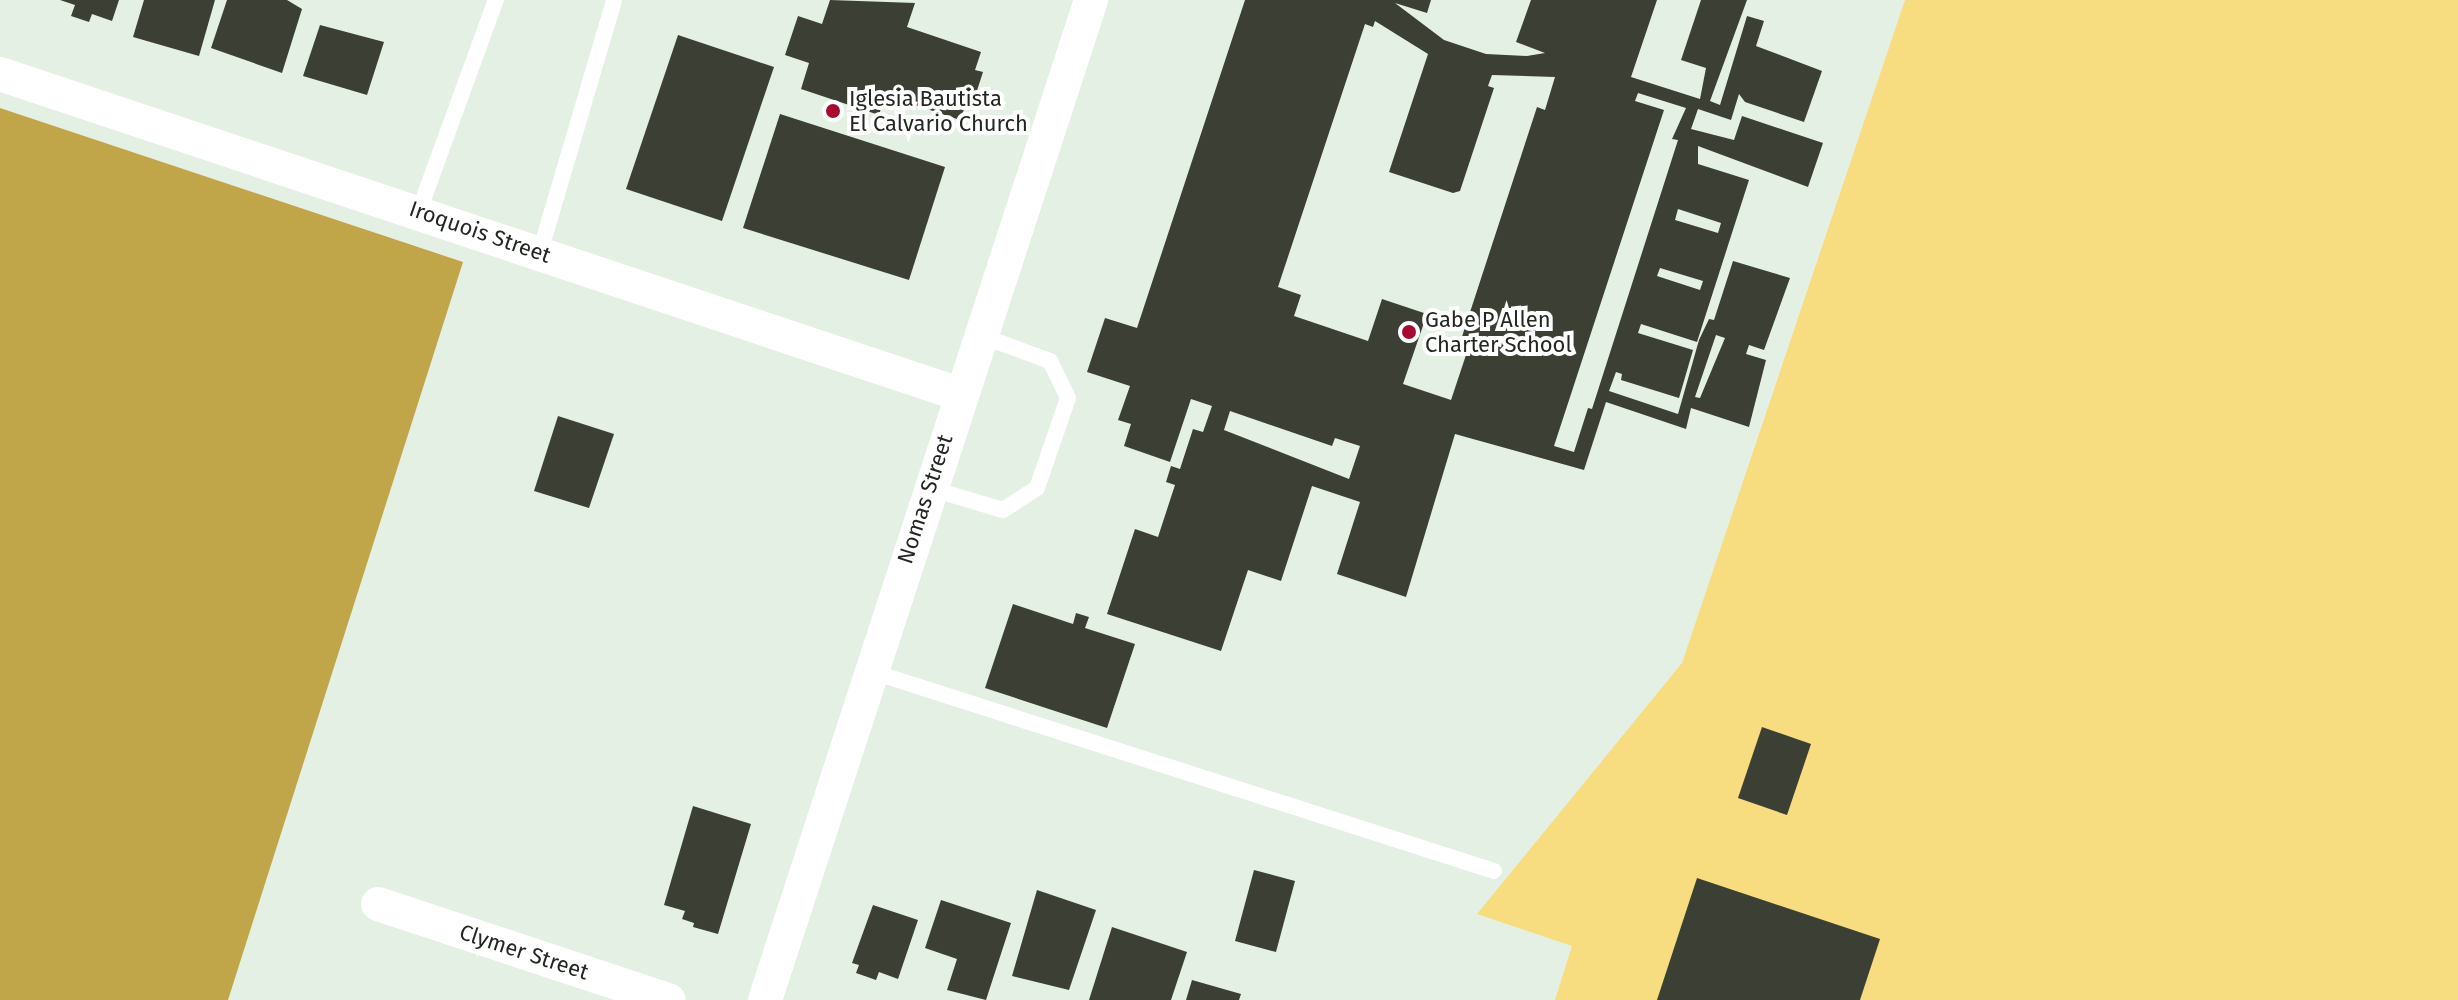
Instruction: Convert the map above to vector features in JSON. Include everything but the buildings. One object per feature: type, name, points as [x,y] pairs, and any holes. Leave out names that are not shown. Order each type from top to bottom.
[{"type":"street","name":"Nomas Street","points":[[765,1000],[959,394],[1091,0]]},
{"type":"street","name":"Iroquois Street","points":[[0,74],[419,211],[959,394]]},
{"type":"street","name":"Clymer Street","points":[[378,904],[669,1000]]},
{"type":"lane","points":[[419,211],[496,0]]},
{"type":"lane","points":[[540,252],[614,0]]},
{"type":"lane","points":[[929,488],[1003,510],[1037,488],[1068,398],[1050,361],[979,335]]},
{"type":"lane","points":[[869,671],[1494,871]]},
{"type":"shaded area","points":[[1905,0],[2458,0],[2458,1000],[1555,1000],[1572,946],[1477,914],[1682,663]]},
{"type":"shaded area","points":[[0,108],[463,262],[228,1000],[0,1000]]},
{"type":"place","name":"Iglesia Bautista El Calvario Church","points":[[833,111]]},
{"type":"place","name":"Gabe P Allen Charter School","points":[[1409,332]]}]
